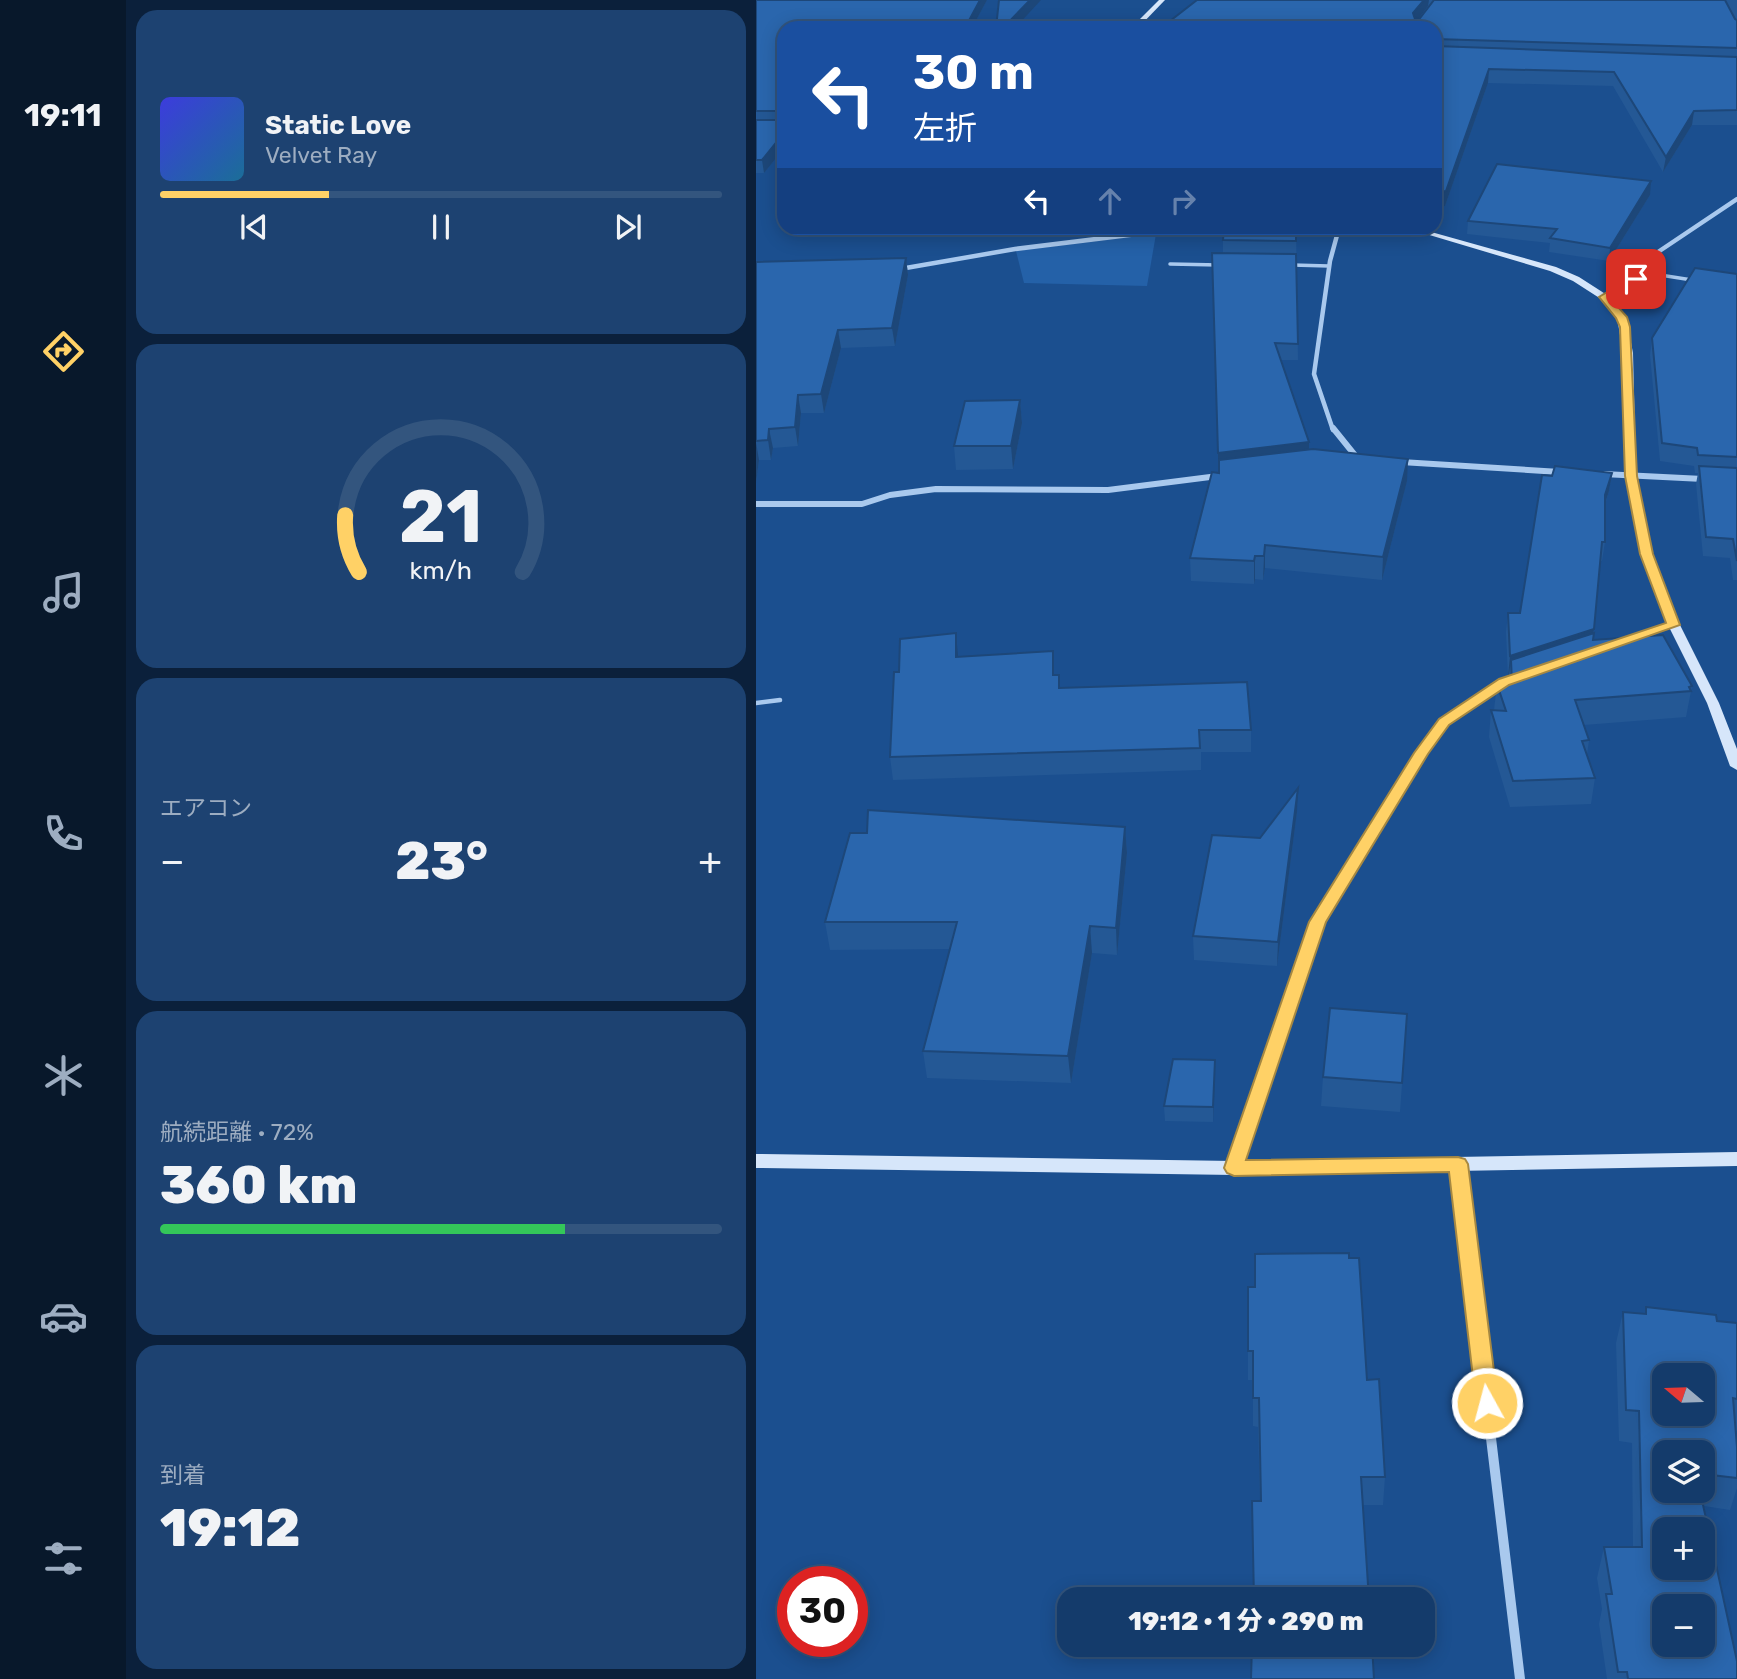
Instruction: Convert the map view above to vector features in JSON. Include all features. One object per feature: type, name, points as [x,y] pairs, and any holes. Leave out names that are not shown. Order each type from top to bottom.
[{"type":"street","points":[[1141,21],[1162,0]]},
{"type":"street","points":[[1604,297],[1636,279],[1655,254],[1737,199]]},
{"type":"street","points":[[894,269],[1016,248],[1126,235]]},
{"type":"street","points":[[1337,235],[1329,266],[1314,374],[1334,432],[1358,460]]},
{"type":"street","points":[[1435,235],[1533,262],[1576,279],[1604,297],[1621,317],[1625,327],[1631,476],[1646,554],[1674,625],[1713,703],[1737,766]]},
{"type":"street","points":[[1345,461],[1372,461]]},
{"type":"street","points":[[1399,462],[1563,472]]},
{"type":"street","points":[[1590,474],[1711,480]]},
{"type":"street","points":[[756,504],[862,504],[890,495],[936,489],[1108,490],[1226,475]]},
{"type":"street","points":[[756,1161],[1234,1168],[1737,1159]]},
{"type":"street","points":[[1458,1164],[1520,1679]]},
{"type":"lane","points":[[1170,264],[1223,265]]},
{"type":"lane","points":[[1290,265],[1329,266]]},
{"type":"lane","points":[[1641,272],[1696,280]]},
{"type":"lane","points":[[1621,642],[1674,625]]},
{"type":"lane","points":[[1234,1168],[1317,922],[1421,753],[1444,722],[1504,682],[1517,677]]},
{"type":"lane","points":[[756,702],[780,700]]},
{"type":"shaded area","points":[[1156,235],[1147,286],[1024,283],[1016,251]]},
{"type":"building","points":[[756,0],[980,0],[969,21],[777,21],[777,111],[756,111]]},
{"type":"building","points":[[999,0],[1030,0],[1010,21],[997,21]]},
{"type":"building","points":[[1197,0],[1424,0],[1413,13],[1415,19],[1420,18],[1434,0],[1725,0],[1737,20],[1737,48],[1442,39],[1442,21],[1170,21]]},
{"type":"building","points":[[1442,46],[1737,57],[1737,110],[1694,111],[1666,157],[1614,72],[1489,69],[1446,191],[1442,191]]},
{"type":"building","points":[[756,120],[777,120],[777,141],[762,160],[756,160]]},
{"type":"building","points":[[1497,164],[1651,181],[1610,248],[1550,238],[1557,229],[1468,221]]},
{"type":"building","points":[[1223,235],[1296,235],[1296,241],[1223,240]]},
{"type":"building","points":[[1212,253],[1296,254],[1298,344],[1275,343],[1309,442],[1218,453]]},
{"type":"building","points":[[906,258],[892,328],[838,330],[821,394],[798,395],[795,427],[769,429],[768,440],[756,441],[756,262]]},
{"type":"building","points":[[1695,268],[1737,274],[1737,457],[1698,455],[1697,448],[1662,443],[1652,338]]},
{"type":"building","points":[[1020,400],[1011,446],[954,446],[965,401]]},
{"type":"building","points":[[1313,449],[1408,459],[1383,557],[1265,545],[1264,556],[1255,556],[1254,561],[1190,558],[1212,472],[1219,473],[1219,460]]},
{"type":"building","points":[[1555,466],[1612,473],[1605,495],[1605,542],[1602,542],[1594,629],[1510,656],[1508,613],[1520,613],[1542,475],[1552,476]]},
{"type":"building","points":[[1699,466],[1737,468],[1737,561],[1733,539],[1706,537]]},
{"type":"building","points":[[956,633],[956,657],[1053,651],[1053,675],[1059,675],[1059,688],[1247,682],[1251,730],[1199,730],[1200,748],[890,757],[894,672],[899,672],[900,639]]},
{"type":"building","points":[[1594,633],[1593,640],[1663,635],[1692,686],[1689,687],[1691,691],[1575,700],[1589,740],[1582,741],[1595,778],[1513,781],[1491,710],[1506,711],[1497,684],[1512,683],[1511,660]]},
{"type":"building","points":[[1298,788],[1278,942],[1193,936],[1212,835],[1260,838]]},
{"type":"building","points":[[868,810],[1125,827],[1116,928],[1090,926],[1068,1056],[923,1051],[957,922],[825,922],[850,833],[867,833]]},
{"type":"building","points":[[1330,1008],[1407,1014],[1402,1083],[1323,1077]]},
{"type":"building","points":[[1173,1059],[1215,1060],[1213,1107],[1164,1106]]},
{"type":"building","points":[[1349,1253],[1349,1258],[1359,1258],[1367,1380],[1379,1379],[1385,1477],[1361,1477],[1368,1587],[1254,1587],[1252,1501],[1261,1501],[1259,1398],[1253,1398],[1253,1351],[1248,1351],[1248,1287],[1255,1287],[1255,1254]]},
{"type":"building","points":[[1646,1307],[1716,1315],[1717,1321],[1737,1323],[1737,1399],[1733,1398],[1737,1478],[1715,1475],[1715,1440],[1652,1440],[1652,1503],[1703,1503],[1706,1517],[1652,1517],[1652,1580],[1715,1580],[1715,1560],[1737,1661],[1737,1679],[1628,1679],[1627,1672],[1618,1672],[1606,1594],[1612,1594],[1604,1547],[1642,1547],[1639,1411],[1626,1410],[1623,1312],[1646,1314]]},
{"type":"building","points":[[1252,1657],[1373,1657],[1374,1679],[1251,1679]]},
{"type":"route","points":[[1487,1403],[1458,1164],[1234,1168],[1317,922],[1421,753],[1444,722],[1504,682],[1674,625],[1646,554],[1631,476],[1625,327],[1621,317],[1604,297],[1636,279]]}]
